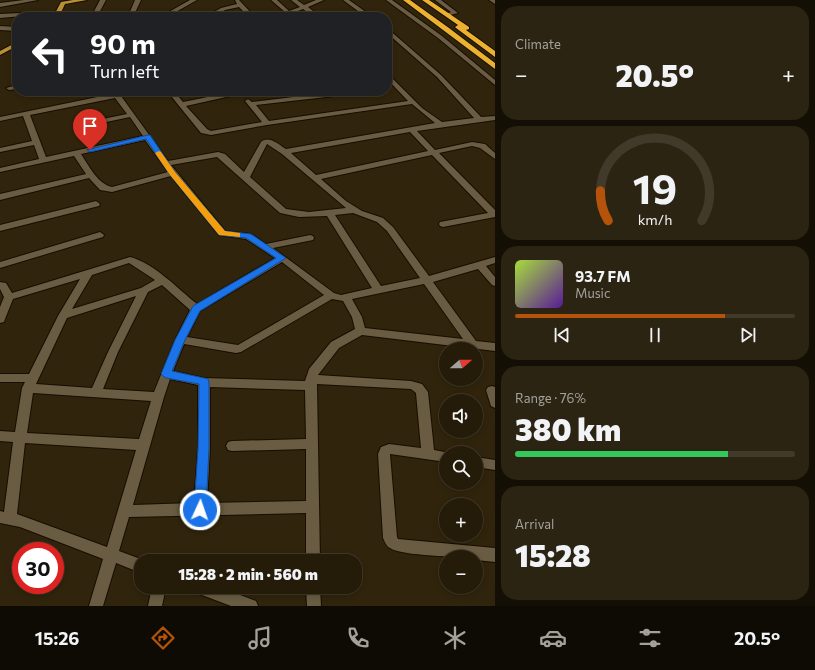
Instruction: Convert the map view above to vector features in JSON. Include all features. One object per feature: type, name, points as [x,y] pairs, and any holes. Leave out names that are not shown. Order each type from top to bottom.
[{"type":"highway","points":[[406,0],[447,29],[495,67]]},
{"type":"highway","points":[[411,0],[443,21],[495,61]]},
{"type":"highway","points":[[418,0],[460,28],[495,55]]},
{"type":"highway","points":[[424,0],[448,15],[495,49]]},
{"type":"main road","points":[[59,12],[62,4],[69,1],[84,0]]},
{"type":"main road","points":[[0,53],[12,47]]},
{"type":"street","points":[[96,12],[103,0]]},
{"type":"street","points":[[133,12],[138,0]]},
{"type":"street","points":[[172,12],[194,0]]},
{"type":"street","points":[[274,0],[288,12]]},
{"type":"street","points":[[294,0],[311,12]]},
{"type":"street","points":[[292,12],[321,0]]},
{"type":"street","points":[[346,0],[363,12]]},
{"type":"street","points":[[389,0],[440,37],[495,84]]},
{"type":"street","points":[[441,0],[455,13],[448,15]]},
{"type":"street","points":[[217,12],[238,2],[247,12]]},
{"type":"street","points":[[0,5],[29,6]]},
{"type":"street","points":[[0,16],[29,6]]},
{"type":"street","points":[[0,28],[12,28]]},
{"type":"street","points":[[392,34],[439,76],[480,120]]},
{"type":"street","points":[[392,80],[413,102],[441,124]]},
{"type":"street","points":[[392,87],[398,86]]},
{"type":"street","points":[[0,119],[112,96]]},
{"type":"street","points":[[118,96],[166,164],[222,233],[248,236],[282,258],[331,295],[342,298],[379,291],[427,280],[495,260]]},
{"type":"street","points":[[174,96],[207,132],[216,132],[267,123],[413,102]]},
{"type":"street","points":[[181,104],[221,96]]},
{"type":"street","points":[[244,96],[267,123]]},
{"type":"street","points":[[250,104],[318,96]]},
{"type":"street","points":[[26,114],[43,160]]},
{"type":"street","points":[[81,126],[131,115]]},
{"type":"street","points":[[285,152],[410,129],[495,118]]},
{"type":"street","points":[[410,129],[495,214]]},
{"type":"street","points":[[0,170],[148,137]]},
{"type":"street","points":[[246,176],[265,142],[270,141],[285,152],[343,203],[354,210],[380,220],[390,229],[471,342]]},
{"type":"street","points":[[0,150],[36,142]]},
{"type":"street","points":[[315,178],[477,144],[482,146],[495,157]]},
{"type":"street","points":[[76,153],[91,175],[103,188],[112,190],[173,173]]},
{"type":"street","points":[[166,164],[218,154],[246,176],[284,211],[290,213],[354,210]]},
{"type":"street","points":[[0,197],[91,175]]},
{"type":"street","points":[[0,228],[96,204]]},
{"type":"street","points":[[329,212],[379,291]]},
{"type":"street","points":[[443,224],[495,214]]},
{"type":"street","points":[[0,265],[100,235]]},
{"type":"street","points":[[265,247],[310,238]]},
{"type":"street","points":[[96,606],[158,397],[180,340],[196,309],[282,258]]},
{"type":"street","points":[[5,301],[130,260],[137,263],[162,281],[196,309]]},
{"type":"street","points":[[480,265],[495,283]]},
{"type":"street","points":[[88,273],[63,316],[31,383],[5,518],[20,521],[134,563]]},
{"type":"street","points":[[63,316],[144,290],[162,281]]},
{"type":"street","points":[[0,285],[3,285],[5,301],[0,319]]},
{"type":"street","points":[[96,391],[113,352],[144,290]]},
{"type":"street","points":[[180,340],[236,349],[241,348],[331,295]]},
{"type":"street","points":[[346,297],[357,317],[360,331]]},
{"type":"street","points":[[313,554],[311,383],[313,372],[335,345],[360,331],[449,342]]},
{"type":"street","points":[[483,346],[495,347]]},
{"type":"street","points":[[166,374],[204,382],[411,385],[418,387],[422,392],[428,455]]},
{"type":"street","points":[[0,378],[96,391],[158,397]]},
{"type":"street","points":[[200,510],[204,448],[204,382]]},
{"type":"street","points":[[492,390],[495,403]]},
{"type":"street","points":[[0,436],[20,436],[145,445]]},
{"type":"street","points":[[232,446],[312,444]]},
{"type":"street","points":[[439,456],[389,450],[385,451],[390,538],[393,543],[397,545],[495,555]]},
{"type":"street","points":[[483,463],[495,465]]},
{"type":"street","points":[[124,511],[312,507]]},
{"type":"street","points":[[155,606],[158,594]]},
{"type":"street","points":[[218,594],[251,606]]},
{"type":"street","points":[[313,594],[314,606]]},
{"type":"slow traffic","points":[[159,153],[173,173],[222,233],[237,235]]},
{"type":"route","points":[[90,150],[148,137],[173,173],[222,233],[248,236],[282,258],[196,309],[180,340],[166,374],[204,382],[204,448],[200,510]]}]
